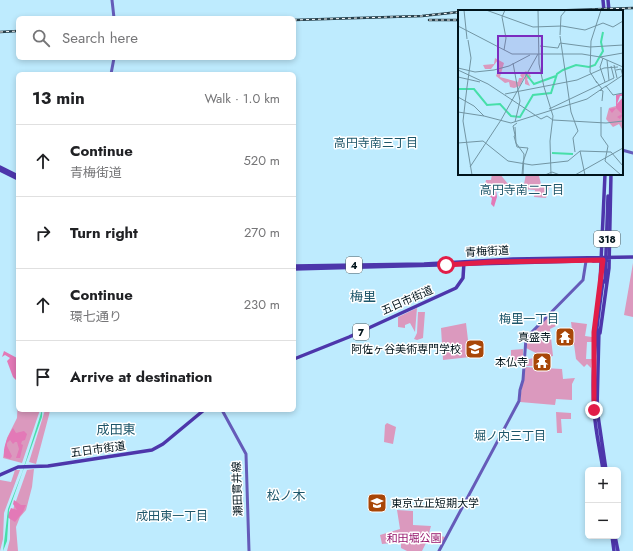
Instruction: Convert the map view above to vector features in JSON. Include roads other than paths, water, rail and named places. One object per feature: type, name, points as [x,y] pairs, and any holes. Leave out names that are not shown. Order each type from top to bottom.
[{"type":"main road","points":[[112,0],[114,16]]},
{"type":"main road","points":[[603,0],[606,8]]},
{"type":"main road","points":[[606,8],[608,0]]},
{"type":"main road","points":[[111,72],[114,60]]},
{"type":"main road","points":[[623,150],[633,153]]},
{"type":"main road","points":[[0,167],[16,177]]},
{"type":"main road","points":[[0,170],[16,177]]},
{"type":"main road","points":[[596,341],[594,332],[603,259],[606,175]]},
{"type":"main road","name":"318","points":[[604,467],[597,409],[596,341],[604,281],[607,196],[606,175]]},
{"type":"main road","points":[[596,341],[609,268],[610,175]]},
{"type":"main road","name":"318","points":[[607,196],[610,175]]},
{"type":"main road","points":[[603,250],[609,250]]},
{"type":"main road","name":"青梅街道","points":[[464,263],[586,261],[603,259]]},
{"type":"main road","name":"青梅街道","points":[[296,268],[412,267],[464,263],[633,259]]},
{"type":"main road","points":[[439,551],[519,401],[520,390],[524,380],[525,343],[528,336],[583,280],[586,261]]},
{"type":"main road","name":"五日市街道","points":[[296,358],[349,337],[456,288],[464,278],[464,263]]},
{"type":"main road","points":[[602,267],[609,268]]},
{"type":"main road","name":"五日市街道","points":[[0,475],[12,468],[22,466],[48,466],[152,450],[163,444],[202,412]]},
{"type":"main road","name":"瀬田貫井線","points":[[223,412],[246,454],[249,551]]},
{"type":"main road","points":[[612,539],[614,551]]},
{"type":"main road","points":[[616,539],[618,551]]},
{"type":"railway","points":[[574,10],[633,8]]},
{"type":"railway","points":[[296,20],[422,16],[458,12]]},
{"type":"railway","points":[[429,20],[458,20]]},
{"type":"railway","points":[[0,32],[16,31]]},
{"type":"place","name":"真盛寺","points":[[565,337]]},
{"type":"place","name":"阿佐ヶ谷美術専門学校","points":[[475,349]]},
{"type":"place","name":"本仏寺","points":[[542,362]]},
{"type":"place","name":"東京立正短期大学","points":[[377,503]]},
{"type":"district","name":"高円寺南三丁目","points":[[376,143]]},
{"type":"district","name":"高円寺南二丁目","points":[[522,190]]},
{"type":"district","name":"梅里","points":[[363,296]]},
{"type":"district","name":"梅里一丁目","points":[[529,319]]},
{"type":"district","name":"成田東","points":[[116,429]]},
{"type":"district","name":"堀ノ内三丁目","points":[[510,436]]},
{"type":"district","name":"松ノ木","points":[[286,495]]},
{"type":"district","name":"成田東一丁目","points":[[172,516]]},
{"type":"park label","name":"和田堀公園","points":[[414,538]]}]
